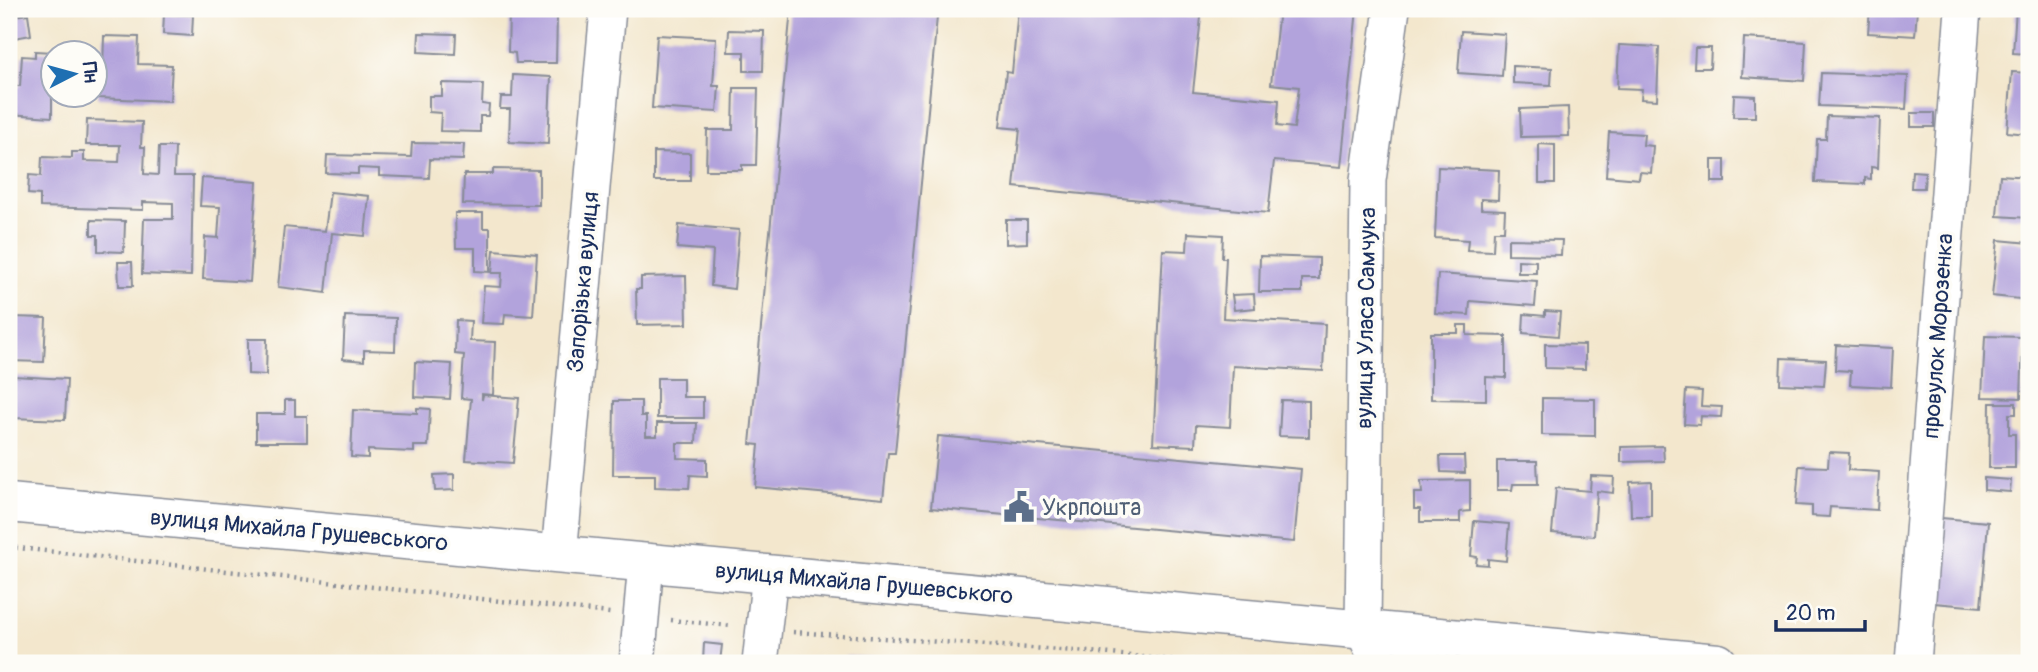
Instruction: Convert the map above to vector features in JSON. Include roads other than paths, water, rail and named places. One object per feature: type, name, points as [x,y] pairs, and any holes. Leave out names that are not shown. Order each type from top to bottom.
[{"type":"main road","name":"вулиця Михайла Грушевського","points":[[9,503],[770,574],[1371,647],[1718,663]]},
{"type":"street","name":"Запорізька вулиця","points":[[559,555],[608,9]]},
{"type":"street","name":"вулиця Уласа Самчука","points":[[1371,647],[1368,180],[1392,9]]},
{"type":"street","name":"провулок Морозенка","points":[[1913,663],[1964,9]]},
{"type":"street","points":[[637,663],[646,563]]},
{"type":"street","points":[[762,647],[770,574]]},
{"type":"place","name":"Укрпошта","points":[[1019,507]]}]
